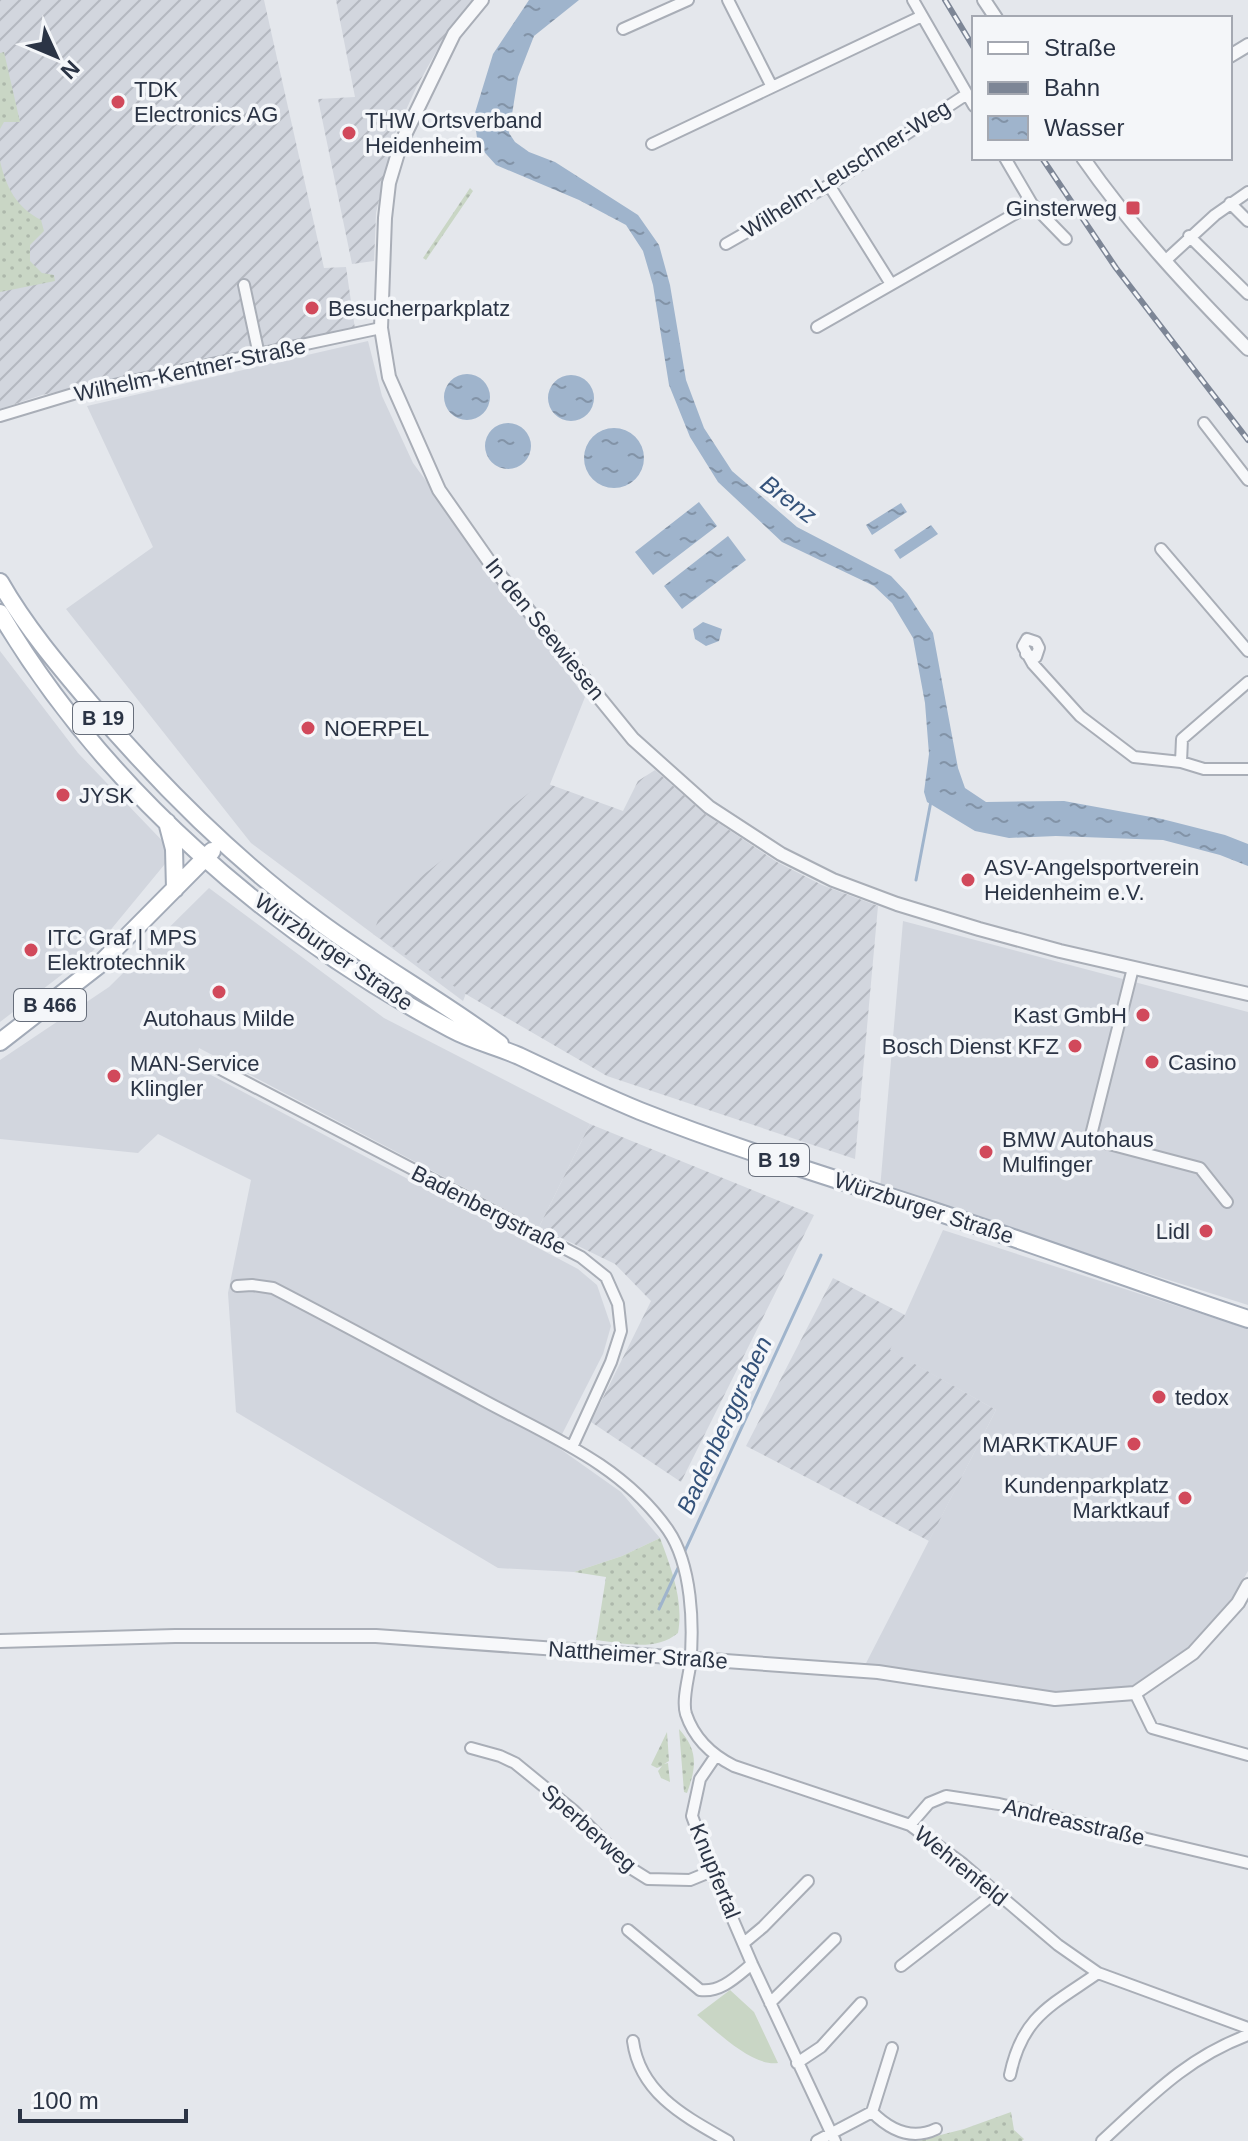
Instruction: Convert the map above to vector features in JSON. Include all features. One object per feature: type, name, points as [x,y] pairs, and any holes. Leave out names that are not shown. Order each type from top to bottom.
[{"type":"main road","name":"B 19","points":[[0,582],[50,655],[111,728],[221,841]]},
{"type":"main road","name":"B 19","points":[[0,613],[50,687],[88,735],[166,821],[206,857]]},
{"type":"main road","points":[[166,821],[174,849],[175,889]]},
{"type":"main road","name":"B 466","points":[[0,1042],[99,965],[221,841]]},
{"type":"main road","name":"Würzburger Straße","points":[[221,841],[346,942],[514,1054]]},
{"type":"main road","name":"Würzburger Straße","points":[[206,857],[274,914],[358,974],[482,1044],[514,1054],[593,1091],[706,1136],[1050,1249],[1248,1319]]},
{"type":"street","name":"In den Seewiesen","points":[[482,0],[454,34],[401,143],[389,183],[385,218],[381,328],[389,377],[439,490],[493,567],[633,739],[709,807],[781,854],[846,885],[979,929],[1248,994]]},
{"type":"street","points":[[623,29],[688,0]]},
{"type":"street","points":[[728,0],[772,87]]},
{"type":"street","points":[[913,0],[972,103]]},
{"type":"street","points":[[652,144],[922,16]]},
{"type":"street","name":"Wilhelm-Leuschner-Weg","points":[[726,244],[829,185],[967,94]]},
{"type":"street","points":[[1006,160],[1032,204],[1066,239]]},
{"type":"street","points":[[1084,160],[1106,191],[1248,349]]},
{"type":"street","points":[[829,185],[891,284]]},
{"type":"street","points":[[1166,260],[1189,236],[1248,192]]},
{"type":"street","points":[[1230,203],[1248,221]]},
{"type":"street","points":[[817,327],[1032,204]]},
{"type":"street","points":[[1189,236],[1248,294]]},
{"type":"street","points":[[244,285],[259,355]]},
{"type":"street","name":"Wilhelm-Kentner-Straße","points":[[0,416],[73,394],[381,328]]},
{"type":"street","points":[[1204,423],[1248,480]]},
{"type":"street","points":[[1161,549],[1248,651]]},
{"type":"street","points":[[1026,654],[1071,707],[1134,757],[1181,762],[1204,769],[1248,769]]},
{"type":"street","points":[[1181,762],[1182,739],[1248,682]]},
{"type":"street","points":[[1133,968],[1090,1139],[1200,1168],[1227,1202]]},
{"type":"street","name":"Badenbergstraße","points":[[209,1063],[581,1257],[606,1277],[618,1304],[621,1331],[611,1362],[573,1445]]},
{"type":"street","points":[[237,1286],[273,1288],[497,1408],[573,1445],[629,1486],[669,1532],[686,1574],[691,1604],[691,1657],[685,1711],[695,1734],[715,1757]]},
{"type":"street","points":[[1248,1585],[1238,1603],[1193,1653],[1135,1693],[1152,1728],[1248,1755]]},
{"type":"street","name":"Nattheimer Straße","points":[[0,1641],[175,1636],[376,1636],[878,1672],[1055,1699],[1135,1693]]},
{"type":"street","name":"Sperberweg","points":[[471,1748],[515,1763],[574,1811],[632,1869],[648,1879],[690,1880],[712,1871]]},
{"type":"street","name":"Wehrenfeld","points":[[715,1757],[910,1825],[963,1864],[1058,1945],[1098,1973],[1248,2028]]},
{"type":"street","name":"Knupfertal","points":[[715,1757],[700,1779],[692,1816],[752,1964],[833,2138]]},
{"type":"street","name":"Andreasstraße","points":[[910,1825],[929,1803],[946,1796],[999,1804],[1248,1863]]},
{"type":"street","name":"Knupfertal","points":[[745,1942],[808,1881]]},
{"type":"street","points":[[901,1966],[995,1893]]},
{"type":"street","points":[[628,1930],[700,1990],[714,1990],[752,1964]]},
{"type":"street","points":[[770,2003],[835,1939]]},
{"type":"street","points":[[1010,2075],[1018,2048],[1042,2010],[1098,1973]]},
{"type":"street","points":[[797,2063],[821,2047],[861,2003]]},
{"type":"street","points":[[1102,2141],[1163,2083],[1203,2055],[1248,2035]]},
{"type":"street","points":[[633,2041],[643,2073],[655,2091],[669,2105],[728,2141]]},
{"type":"street","points":[[817,2141],[833,2138],[872,2112],[892,2048]]},
{"type":"street","points":[[872,2112],[899,2133],[929,2133],[936,2129]]},
{"type":"shaded area","points":[[0,0],[264,0],[324,268],[346,267],[355,329],[42,395],[0,409]]},
{"type":"shaded area","points":[[336,0],[472,0],[450,27],[394,136],[376,213],[374,261],[352,264],[318,99],[355,97]]},
{"type":"shaded area","points":[[368,341],[382,396],[413,463],[585,697],[463,1001],[251,843],[66,609],[153,547],[87,406]]},
{"type":"shaded area","points":[[0,651],[78,753],[174,853],[94,950],[0,1022]]},
{"type":"shaded area","points":[[655,770],[705,814],[777,862],[822,885],[878,906],[855,1159],[607,1076],[469,996],[373,934],[383,906],[543,782],[623,811],[638,781]]},
{"type":"shaded area","points":[[209,888],[384,1018],[590,1124],[539,1227],[199,1048],[194,1066],[578,1269],[597,1285],[611,1326],[603,1354],[556,1446],[621,1492],[660,1538],[622,1556],[574,1572],[498,1568],[236,1412],[228,1293],[251,1180],[158,1134],[138,1153],[0,1139],[0,1060],[109,987]]},
{"type":"shaded area","points":[[903,921],[1248,1012],[1248,1305],[880,1189]]},
{"type":"shaded area","points":[[590,1124],[814,1215],[681,1482],[591,1422],[651,1301],[615,1264],[539,1227]]},
{"type":"shaded area","points":[[943,1230],[1248,1329],[1248,1571],[1233,1598],[1187,1648],[1130,1687],[1053,1694],[862,1671],[996,1410],[889,1350]]},
{"type":"shaded area","points":[[833,1278],[905,1315],[890,1350],[996,1410],[929,1541],[746,1446]]},
{"type":"green space","points":[[4,52],[20,122],[4,122],[0,129],[0,53]]},
{"type":"green space","points":[[0,161],[13,195],[25,209],[41,220],[44,231],[30,245],[30,261],[42,273],[54,275],[55,281],[0,292]]},
{"type":"green space","points":[[470,188],[473,191],[426,260],[423,258]]},
{"type":"green space","points":[[660,1538],[678,1596],[678,1633],[659,1643],[649,1644],[596,1640],[606,1577],[574,1572],[622,1556]]},
{"type":"green space","points":[[679,1729],[690,1745],[694,1760],[687,1793],[684,1792]]},
{"type":"green space","points":[[667,1732],[669,1761],[664,1764],[668,1763],[670,1782],[661,1778],[658,1771],[662,1766],[657,1768],[651,1765]]},
{"type":"green space","points":[[730,1990],[754,2012],[778,2063],[768,2063],[746,2054],[697,2015]]},
{"type":"green space","points":[[1011,2112],[1014,2130],[1024,2139],[1022,2141],[917,2141],[964,2129]]},
{"type":"water","points":[[529,0],[579,0],[534,36],[518,77],[509,133],[529,152],[555,162],[638,215],[659,245],[670,285],[686,380],[704,428],[732,471],[797,527],[891,576],[907,593],[933,633],[958,768],[965,788],[986,802],[1064,801],[1162,819],[1225,835],[1248,844],[1248,866],[1163,840],[1056,836],[1009,838],[975,831],[927,802],[924,792],[929,754],[925,703],[913,638],[892,603],[874,586],[782,542],[718,482],[690,437],[669,385],[653,285],[643,251],[626,225],[579,200],[496,165],[478,145],[474,116],[493,54]]},
{"type":"water","points":[[467,374],[476,375],[483,381],[489,388],[489,406],[483,413],[476,419],[467,420],[458,419],[451,413],[445,406],[444,397],[445,388],[451,381],[458,375]]},
{"type":"water","points":[[571,375],[580,376],[587,382],[593,389],[593,407],[587,414],[580,420],[571,421],[562,420],[555,414],[549,407],[548,398],[549,389],[555,382],[562,376]]},
{"type":"water","points":[[508,423],[517,424],[524,430],[530,437],[530,455],[524,462],[517,468],[508,469],[499,468],[492,462],[486,455],[485,446],[486,437],[492,430],[499,424]]},
{"type":"water","points":[[614,428],[626,430],[635,437],[642,446],[642,470],[635,479],[626,486],[614,488],[602,486],[593,479],[586,470],[584,458],[586,446],[593,437],[602,430]]},
{"type":"water","points":[[699,502],[717,526],[653,575],[635,552]]},
{"type":"water","points":[[901,503],[907,512],[872,535],[866,525]]},
{"type":"water","points":[[931,525],[938,534],[900,559],[894,550]]},
{"type":"water","points":[[728,536],[746,560],[682,609],[664,586]]},
{"type":"water","points":[[703,622],[722,629],[719,641],[706,646],[695,639],[693,629]]},
{"type":"waterway","name":"Badenberggraben","points":[[916,880],[931,801]]},
{"type":"waterway","name":"Badenberggraben","points":[[683,1555],[821,1255]]},
{"type":"waterway","name":"Badenberggraben","points":[[659,1609],[679,1566]]},
{"type":"railway","points":[[945,0],[972,45]]},
{"type":"railway","points":[[1043,160],[1116,268],[1248,440]]},
{"type":"place","name":"TDK Electronics AG","points":[[118,102]]},
{"type":"place","name":"THW Ortsverband Heidenheim","points":[[349,133]]},
{"type":"place","name":"Ginsterweg","points":[[1133,208]]},
{"type":"place","name":"Besucherparkplatz","points":[[312,308]]},
{"type":"place","name":"NOERPEL","points":[[308,728]]},
{"type":"place","name":"JYSK","points":[[63,795]]},
{"type":"place","name":"ASV-Angelsportverein Heidenheim e.V.","points":[[968,880]]},
{"type":"place","name":"ITC Graf | MPS Elektrotechnik","points":[[31,950]]},
{"type":"place","name":"Autohaus Milde","points":[[219,992]]},
{"type":"place","name":"Kast GmbH","points":[[1143,1015]]},
{"type":"place","name":"Bosch Dienst KFZ","points":[[1075,1046]]},
{"type":"place","name":"Casino","points":[[1152,1062]]},
{"type":"place","name":"MAN-Service Klingler","points":[[114,1076]]},
{"type":"place","name":"BMW Autohaus Mulfinger","points":[[986,1152]]},
{"type":"place","name":"Lidl","points":[[1206,1231]]},
{"type":"place","name":"tedox","points":[[1159,1397]]},
{"type":"place","name":"MARKTKAUF","points":[[1134,1444]]},
{"type":"place","name":"Kundenparkplatz Marktkauf","points":[[1185,1498]]},
{"type":"water label","name":"Brenz","points":[[789,499]]}]
